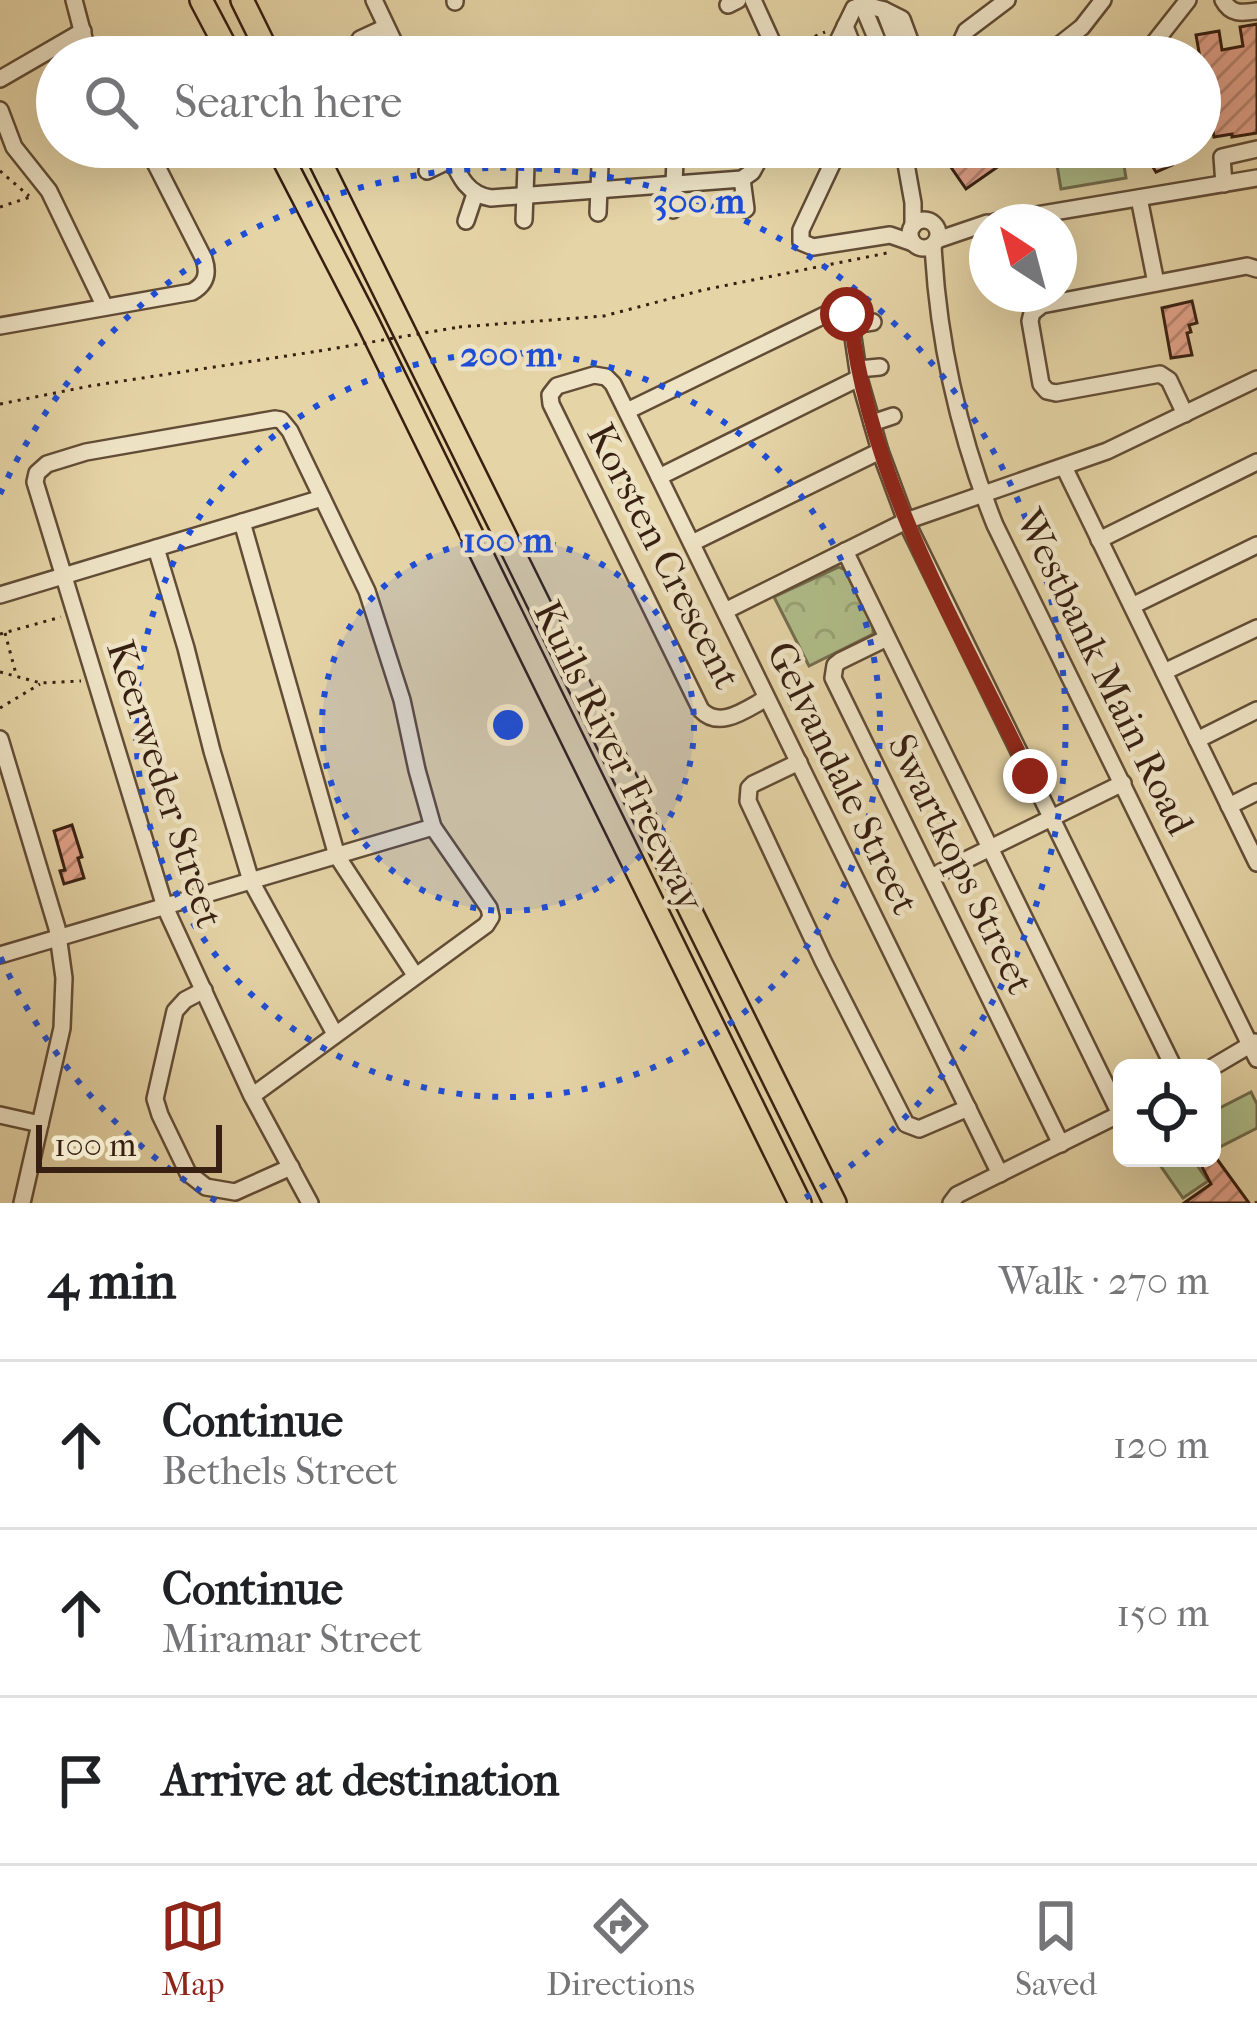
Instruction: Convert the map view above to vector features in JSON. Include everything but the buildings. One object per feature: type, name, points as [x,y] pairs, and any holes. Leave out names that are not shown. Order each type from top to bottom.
[{"type":"highway","points":[[201,0],[219,36]]},
{"type":"highway","points":[[242,0],[260,36]]},
{"type":"highway","name":"Kuils River Freeway","points":[[288,168],[800,1203]]},
{"type":"highway","name":"Kuils River Freeway","points":[[324,168],[835,1203]]},
{"type":"street","points":[[74,0],[83,36]]},
{"type":"street","points":[[374,0],[390,36]]},
{"type":"street","points":[[753,0],[769,36]]},
{"type":"street","points":[[965,36],[1007,0]]},
{"type":"street","points":[[1071,36],[1103,0]]},
{"type":"street","points":[[1160,36],[1188,0]]},
{"type":"street","points":[[1223,0],[1235,13],[1257,11]]},
{"type":"street","points":[[857,3],[889,13],[901,36]]},
{"type":"street","points":[[841,36],[839,31],[857,3]]},
{"type":"street","points":[[857,3],[867,36]]},
{"type":"street","points":[[857,3],[874,36]]},
{"type":"street","points":[[366,36],[386,27]]},
{"type":"street","points":[[73,36],[82,31]]},
{"type":"street","points":[[0,79],[36,58]]},
{"type":"street","points":[[0,110],[14,147],[49,191],[105,307]]},
{"type":"street","points":[[1224,184],[1222,158],[1257,149]]},
{"type":"street","points":[[0,326],[192,292],[202,285],[207,274],[204,259],[158,168]]},
{"type":"street","points":[[427,171],[431,168]]},
{"type":"street","points":[[457,168],[475,194],[491,198],[742,179],[754,168]]},
{"type":"street","points":[[524,220],[526,168]]},
{"type":"street","points":[[598,213],[599,168]]},
{"type":"street","points":[[673,210],[675,168]]},
{"type":"street","points":[[830,168],[802,230],[801,242],[813,248],[969,227]]},
{"type":"street","name":"Westbank Main Road","points":[[909,168],[960,424],[983,495],[1255,1048]]},
{"type":"street","points":[[1077,208],[1257,178]]},
{"type":"street","points":[[742,179],[746,209]]},
{"type":"street","points":[[466,221],[475,194]]},
{"type":"street","points":[[1139,198],[1156,284]]},
{"type":"street","points":[[1185,414],[1169,380],[1160,374],[1056,393],[1044,388],[1030,321],[1036,308],[1247,266],[1257,269]]},
{"type":"street","points":[[627,411],[833,311],[847,314],[880,451],[906,520],[1170,1059]]},
{"type":"street","points":[[852,325],[873,322]]},
{"type":"street","points":[[659,477],[859,373],[880,367]]},
{"type":"street","name":"Korsten Crescent","points":[[627,411],[611,382],[598,374],[557,386],[550,395],[704,714],[724,719],[767,698]]},
{"type":"street","points":[[724,611],[906,520],[1107,452],[1257,379]]},
{"type":"street","name":"Gelvandale Street","points":[[627,411],[1000,1174]]},
{"type":"street","points":[[872,423],[893,416]]},
{"type":"street","name":"Keerweder Street","points":[[310,1203],[252,1096],[165,907],[35,482],[41,468],[86,452],[268,419],[280,420],[290,431],[322,498]]},
{"type":"street","points":[[692,544],[880,451]]},
{"type":"street","points":[[1100,540],[1257,462]]},
{"type":"street","points":[[1064,467],[1257,863]]},
{"type":"street","points":[[0,595],[322,498],[368,591],[402,700],[433,827],[491,917],[252,1096]]},
{"type":"street","points":[[242,522],[337,856],[415,975]]},
{"type":"street","points":[[1132,606],[1257,544]]},
{"type":"street","points":[[155,548],[250,881],[335,1034]]},
{"type":"street","points":[[845,550],[1113,1098]]},
{"type":"street","points":[[1164,672],[1257,628]]},
{"type":"street","name":"Swartkops Street","points":[[887,638],[840,661],[833,678],[1060,1144]]},
{"type":"street","points":[[1197,740],[1257,710]]},
{"type":"street","points":[[0,739],[59,939],[64,978],[63,1019],[22,1203]]},
{"type":"street","points":[[799,762],[753,784],[748,801],[823,961],[906,1124],[919,1129],[968,1108]]},
{"type":"street","points":[[931,877],[1123,783]]},
{"type":"street","points":[[1229,806],[1257,792]]},
{"type":"street","points":[[0,955],[433,827]]},
{"type":"street","points":[[203,990],[175,1011],[155,1099],[188,1173],[206,1186],[235,1192],[291,1167]]},
{"type":"street","points":[[1221,1063],[1255,1048]]},
{"type":"street","points":[[0,1115],[40,1124]]},
{"type":"street","points":[[951,1203],[1113,1118]]},
{"type":"path","points":[[824,36],[839,31]]},
{"type":"path","points":[[0,171],[31,197]]},
{"type":"path","points":[[0,207],[49,191]]},
{"type":"path","points":[[0,404],[459,327],[604,316],[757,278],[892,254],[921,236]]},
{"type":"path","points":[[17,676],[3,633],[74,614]]},
{"type":"path","points":[[0,673],[41,683],[78,682],[93,676]]},
{"type":"path","points":[[0,708],[41,683]]},
{"type":"green space","points":[[1058,168],[1124,168],[1126,178],[1061,189]]},
{"type":"green space","points":[[839,567],[845,570],[873,634],[809,666],[774,597]]},
{"type":"green space","points":[[1251,1092],[1257,1104],[1257,1128],[1221,1146],[1221,1107]]},
{"type":"green space","points":[[1161,1167],[1198,1167],[1208,1181],[1183,1198]]},
{"type":"route","points":[[847,314],[880,451],[906,520],[1030,776]]}]
